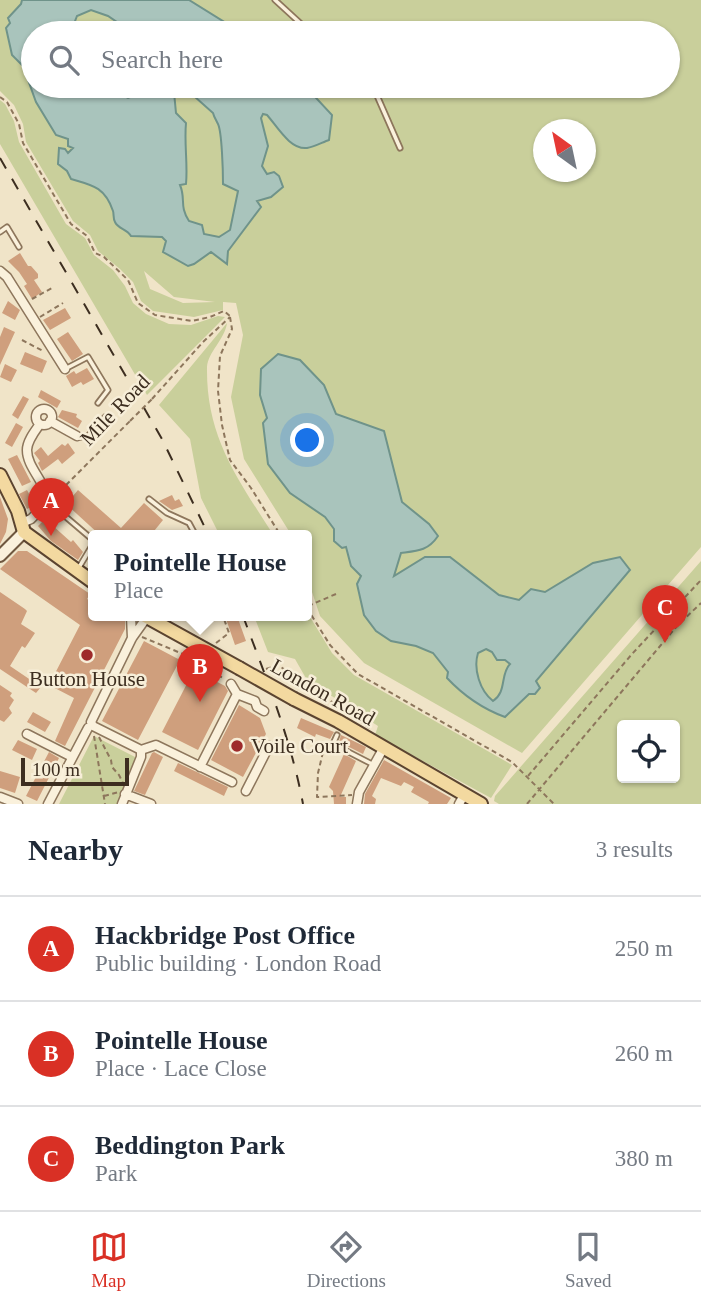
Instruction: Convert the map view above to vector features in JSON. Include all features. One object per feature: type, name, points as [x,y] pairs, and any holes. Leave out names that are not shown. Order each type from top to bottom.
[{"type":"main road","points":[[0,475],[23,528],[88,579]]},
{"type":"main road","points":[[2,550],[23,528]]},
{"type":"main road","name":"London Road","points":[[154,621],[338,721],[462,799],[481,804]]},
{"type":"street","points":[[0,271],[7,277],[65,369]]},
{"type":"street","points":[[41,410],[49,411],[50,421],[45,425],[40,424],[36,418],[41,410]]},
{"type":"street","points":[[50,421],[77,436]]},
{"type":"street","points":[[23,528],[47,503],[46,490],[27,452],[30,440],[40,424]]},
{"type":"street","points":[[132,621],[133,636]]},
{"type":"street","points":[[48,804],[72,757],[93,729],[115,684],[133,636],[144,621]]},
{"type":"street","points":[[231,684],[237,694],[256,701],[257,708],[264,711]]},
{"type":"street","points":[[200,766],[219,719],[237,694]]},
{"type":"street","points":[[93,729],[141,750],[156,745],[232,782]]},
{"type":"street","points":[[27,734],[72,757]]},
{"type":"street","points":[[246,791],[269,746]]},
{"type":"street","points":[[358,800],[383,749]]},
{"type":"street","points":[[122,804],[124,790],[141,757],[141,750]]},
{"type":"street","points":[[124,790],[151,804]]},
{"type":"street","points":[[0,797],[19,804]]},
{"type":"lane","points":[[275,0],[298,21]]},
{"type":"lane","points":[[378,98],[400,148]]},
{"type":"lane","points":[[0,232],[7,227],[19,247]]},
{"type":"lane","points":[[65,369],[88,357],[108,390],[98,403]]},
{"type":"lane","points":[[77,436],[81,439],[87,437],[105,417]]},
{"type":"lane","points":[[149,499],[167,513],[189,523],[193,530]]},
{"type":"lane","points":[[66,517],[88,537]]},
{"type":"lane","points":[[77,571],[88,551]]},
{"type":"lane","points":[[337,735],[333,744],[374,765]]},
{"type":"path","points":[[0,97],[7,102],[19,124],[23,144],[71,224],[87,236],[96,253],[104,257],[128,280],[138,303],[155,315],[173,319],[192,321],[224,311],[230,316],[232,329],[220,356],[218,391],[222,425],[230,460],[277,530]]},
{"type":"path","points":[[24,304],[52,288]]},
{"type":"path","points":[[34,320],[63,303]]},
{"type":"path","name":"Mile Road","points":[[47,503],[230,316]]},
{"type":"path","points":[[22,340],[46,352],[52,349]]},
{"type":"path","points":[[527,776],[632,654],[701,580]]},
{"type":"path","points":[[312,605],[335,594]]},
{"type":"path","points":[[527,804],[677,626],[701,603]]},
{"type":"path","points":[[312,615],[330,645],[358,674],[512,761],[554,804]]},
{"type":"path","points":[[214,647],[218,640],[229,634],[225,621]]},
{"type":"path","points":[[133,636],[195,659],[231,684]]},
{"type":"path","points":[[266,669],[278,665],[365,723],[373,734]]},
{"type":"path","points":[[93,729],[123,783],[124,790],[103,796]]},
{"type":"path","points":[[93,729],[104,804]]},
{"type":"path","points":[[325,744],[318,773],[317,797],[358,800]]},
{"type":"green space","points":[[0,0],[701,0],[701,547],[522,753],[364,663],[320,616],[312,592],[312,530],[288,530],[244,459],[231,397],[243,335],[236,303],[223,302],[223,310],[194,317],[153,311],[141,301],[133,282],[98,251],[90,235],[73,221],[26,142],[23,124],[14,105],[0,91]],"holes":[[[144,271],[174,297],[215,302],[183,303],[150,289]]]},
{"type":"green space","points":[[0,100],[14,121],[19,142],[66,224],[85,238],[94,255],[113,270],[133,303],[146,314],[169,324],[191,325],[218,316],[225,317],[147,395],[0,144]]},
{"type":"green space","points":[[227,323],[207,367],[212,415],[227,457],[270,530],[217,530],[201,498],[190,439],[159,405]]},
{"type":"green space","points":[[701,561],[701,804],[499,804],[494,801],[495,796]]},
{"type":"green space","points":[[312,620],[332,653],[354,675],[512,765],[491,798],[375,735],[378,726],[307,680],[295,659],[268,652],[256,621]]},
{"type":"green space","points":[[94,736],[137,758],[119,804],[59,804]]},
{"type":"water","points":[[22,0],[189,0],[223,21],[115,21],[91,10],[77,16],[75,21],[21,21],[21,64],[12,55],[6,28],[10,23],[8,18]]},
{"type":"water","points":[[35,98],[175,98],[176,113],[186,123],[186,184],[180,185],[184,211],[189,221],[202,225],[204,234],[219,237],[230,230],[238,191],[223,184],[218,124],[213,113],[196,98],[316,98],[332,115],[329,140],[301,148],[290,141],[267,115],[263,114],[261,118],[268,146],[262,166],[267,174],[274,172],[279,176],[283,187],[271,197],[257,201],[261,207],[228,251],[227,264],[211,252],[188,266],[163,252],[166,241],[162,237],[131,236],[114,221],[110,203],[102,192],[91,185],[71,179],[67,171],[58,164],[59,148],[68,153],[73,148],[68,146],[68,139],[56,135]]},
{"type":"water","points":[[278,354],[300,360],[324,385],[336,414],[384,431],[402,502],[429,524],[438,536],[426,547],[401,553],[394,576],[425,557],[450,557],[499,595],[519,600],[531,589],[545,592],[593,563],[620,557],[630,570],[536,681],[540,688],[535,694],[529,694],[505,717],[497,714],[481,706],[447,678],[448,672],[433,653],[391,641],[376,631],[364,615],[357,584],[361,576],[351,566],[346,547],[342,548],[334,541],[334,529],[325,517],[290,493],[268,464],[263,423],[267,418],[260,395],[261,369]],"holes":[[[486,649],[492,652],[497,660],[505,660],[510,664],[500,693],[493,701],[481,686],[476,666],[478,653]]]},
{"type":"building","points":[[20,253],[28,266],[38,274],[38,278],[34,280],[42,292],[32,299],[24,286],[27,284],[8,261]]},
{"type":"building","points":[[8,301],[20,310],[15,320],[2,313]]},
{"type":"building","points":[[65,308],[71,318],[50,330],[43,320]]},
{"type":"building","points":[[4,327],[15,332],[0,365],[0,337]]},
{"type":"building","points":[[68,332],[83,354],[72,361],[57,339]]},
{"type":"building","points":[[25,352],[47,361],[42,373],[20,364]]},
{"type":"building","points":[[5,364],[17,370],[11,382],[0,377]]},
{"type":"building","points":[[87,368],[94,379],[72,387],[66,376]]},
{"type":"building","points":[[41,390],[61,401],[57,408],[38,397]]},
{"type":"building","points":[[23,396],[29,399],[18,419],[12,415]]},
{"type":"building","points":[[62,410],[77,414],[76,417],[82,421],[78,428],[58,417]]},
{"type":"building","points":[[16,423],[23,427],[12,447],[5,443]]},
{"type":"building","points":[[68,443],[75,453],[62,464],[58,459],[42,471],[38,463],[40,461],[34,453],[41,447],[48,456],[62,444],[65,446]]},
{"type":"building","points":[[17,455],[31,482],[22,486],[8,459]]},
{"type":"building","points":[[27,490],[35,505],[27,509],[19,494]]},
{"type":"building","points":[[78,490],[121,528],[144,503],[163,520],[155,530],[94,530],[66,504]]},
{"type":"building","points":[[172,495],[175,501],[179,499],[183,506],[172,510],[159,501]]},
{"type":"building","points":[[0,497],[8,519],[0,544]]},
{"type":"building","points":[[52,512],[58,519],[52,525],[71,542],[73,540],[83,552],[78,560],[51,541],[38,526]]},
{"type":"building","points":[[18,551],[27,551],[88,593],[88,621],[125,621],[125,629],[65,746],[55,741],[74,698],[49,685],[80,625],[0,569]]},
{"type":"building","points":[[0,592],[27,611],[21,624],[35,633],[25,648],[22,646],[10,666],[41,687],[36,693],[0,669]]},
{"type":"building","points":[[227,621],[239,621],[246,641],[235,645]]},
{"type":"building","points":[[144,641],[180,660],[138,740],[102,721]]},
{"type":"building","points":[[194,670],[225,686],[228,691],[198,750],[162,732]]},
{"type":"building","points":[[0,685],[12,693],[10,696],[14,700],[9,708],[12,713],[4,722],[0,720]]},
{"type":"building","name":"Voile Court","points":[[239,705],[260,718],[266,734],[243,777],[211,760]]},
{"type":"building","points":[[33,712],[51,722],[45,732],[27,722]]},
{"type":"building","points":[[301,718],[334,732],[330,739],[316,734],[315,737],[297,728]]},
{"type":"building","points":[[341,735],[366,747],[363,754],[339,742]]},
{"type":"building","points":[[18,740],[37,749],[32,760],[12,750]]},
{"type":"building","points":[[49,752],[59,758],[37,801],[26,796]]},
{"type":"building","points":[[154,752],[163,757],[145,795],[134,791]]},
{"type":"building","points":[[344,754],[356,761],[340,797],[346,797],[346,804],[334,804],[333,791],[329,787]]},
{"type":"building","points":[[384,760],[451,798],[447,804],[428,804],[429,802],[411,792],[414,787],[404,782],[401,786],[381,778],[372,796],[376,799],[375,804],[364,804],[365,794]]},
{"type":"building","points":[[178,763],[228,787],[224,796],[174,771]]},
{"type":"building","points":[[0,771],[20,777],[15,793],[0,788]]},
{"type":"railway","points":[[0,158],[162,439],[206,530]]},
{"type":"railway","points":[[245,621],[285,732],[303,804]]},
{"type":"place","name":"Hackbridge Post Office","points":[[51,536]]},
{"type":"place","name":"Beddington Park","points":[[665,643]]},
{"type":"place","name":"Button House","points":[[87,655]]},
{"type":"place","name":"Pointelle House","points":[[200,702]]},
{"type":"place","name":"Voile Court","points":[[237,746]]}]
